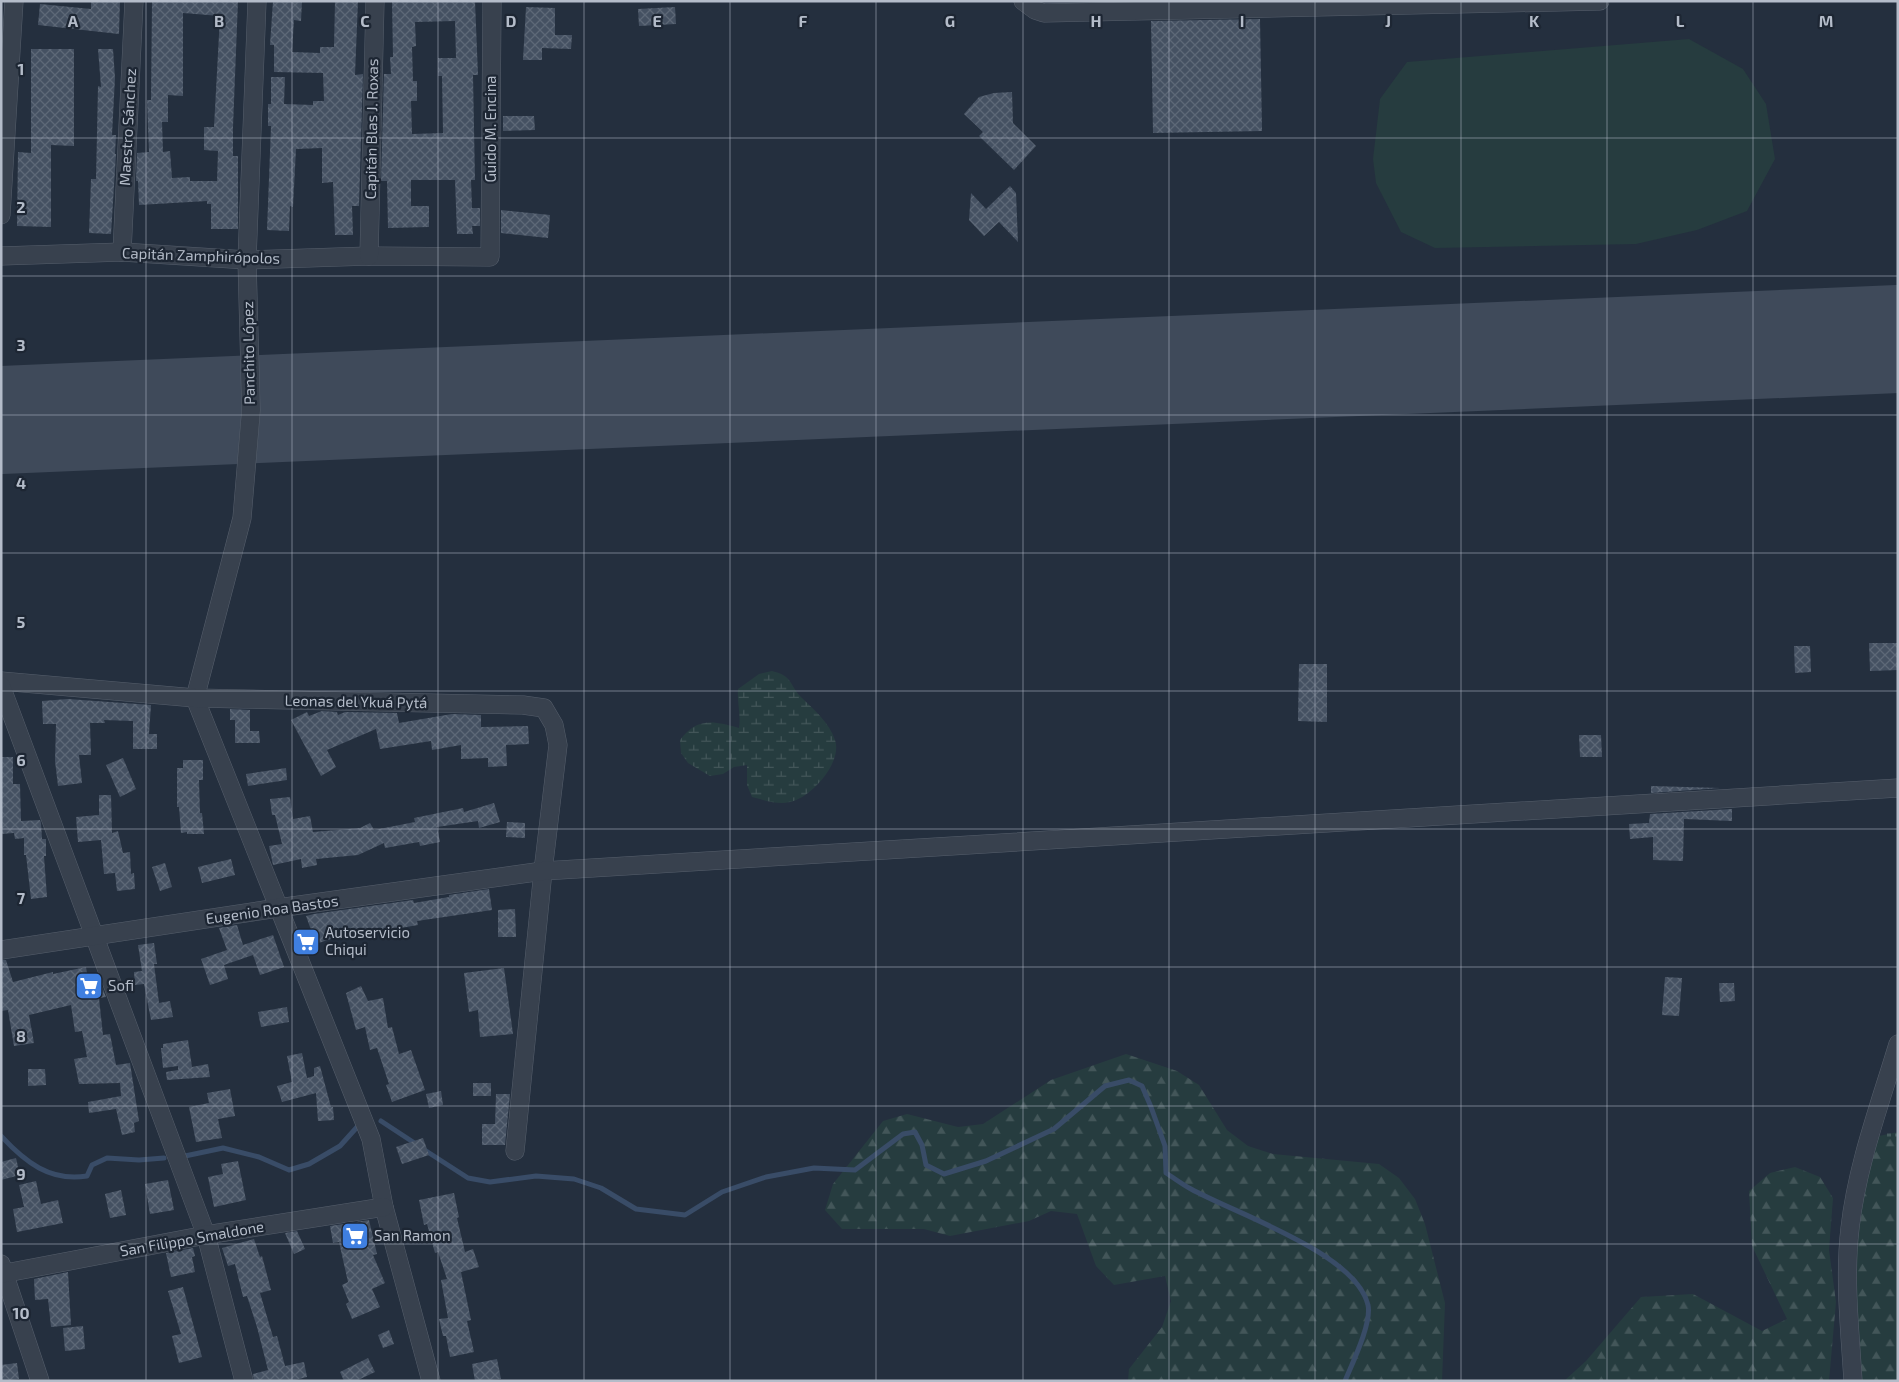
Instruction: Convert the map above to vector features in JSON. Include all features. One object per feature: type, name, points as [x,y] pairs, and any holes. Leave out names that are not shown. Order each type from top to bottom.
[{"type":"street","points":[[1,215],[14,1]]},
{"type":"street","name":"Maestro Sánchez","points":[[122,252],[134,1]]},
{"type":"street","name":"Panchito López","points":[[195,698],[242,518],[251,410],[247,260],[257,1]]},
{"type":"street","name":"Capitán Blas J. Roxas","points":[[369,256],[375,1]]},
{"type":"street","name":"Guido M. Encina","points":[[490,257],[492,1]]},
{"type":"street","points":[[1029,6],[1044,12],[1054,12],[1600,1]]},
{"type":"street","name":"Capitán Zamphirópolos","points":[[1,256],[122,252],[247,260],[369,256],[490,257]]},
{"type":"street","name":"Leonas del Ykuá Pytá","points":[[1,681],[195,698],[523,705],[544,708],[554,726],[558,745],[543,871]]},
{"type":"street","points":[[1,686],[206,1235],[244,1381]]},
{"type":"street","points":[[195,698],[371,1139],[384,1207],[431,1381]]},
{"type":"street","name":"Eugenio Roa Bastos","points":[[1,950],[278,908],[543,871],[1898,788]]},
{"type":"street","points":[[516,1151],[543,871]]},
{"type":"street","points":[[1853,1381],[1847,1281],[1850,1228],[1858,1178],[1898,1044]]},
{"type":"street","name":"San Filippo Smaldone","points":[[2,1271],[206,1235],[384,1207]]},
{"type":"street","points":[[2,1271],[40,1381]]},
{"type":"green space","points":[[1689,39],[1743,69],[1766,104],[1775,159],[1747,211],[1697,230],[1636,244],[1435,248],[1401,232],[1376,183],[1373,159],[1380,99],[1407,62]]},
{"type":"green space","points":[[772,671],[786,677],[800,696],[825,722],[835,740],[836,749],[830,768],[816,786],[798,799],[785,803],[771,802],[752,797],[747,785],[747,765],[734,767],[723,774],[710,776],[688,763],[681,753],[680,740],[693,727],[700,724],[714,723],[739,728],[738,689],[759,674]]},
{"type":"green space","points":[[1126,1054],[1177,1071],[1199,1085],[1227,1130],[1248,1146],[1273,1154],[1379,1164],[1399,1178],[1415,1199],[1425,1224],[1445,1303],[1442,1381],[1128,1381],[1129,1369],[1162,1327],[1171,1301],[1165,1276],[1114,1285],[1096,1266],[1077,1214],[1051,1211],[1029,1221],[950,1236],[924,1229],[842,1229],[825,1210],[833,1184],[883,1121],[907,1114],[958,1127],[983,1124],[1051,1080]]},
{"type":"green space","points":[[1898,1132],[1898,1381],[1856,1381],[1848,1303],[1862,1135],[1879,1136]]},
{"type":"green space","points":[[1795,1167],[1820,1177],[1833,1198],[1829,1250],[1836,1302],[1829,1381],[1564,1381],[1586,1361],[1641,1297],[1693,1294],[1762,1331],[1787,1319],[1752,1246],[1749,1191],[1770,1173]]},
{"type":"building","points":[[91,1],[120,1],[119,34],[38,25],[40,4],[91,9]]},
{"type":"building","points":[[152,1],[238,1],[233,156],[238,156],[238,229],[211,229],[211,204],[207,204],[207,201],[139,205],[138,181],[136,181],[137,153],[149,152],[147,100],[151,100]],"holes":[[[183,13],[220,16],[214,127],[204,127],[204,150],[218,151],[217,181],[190,181],[190,177],[172,178],[170,151],[163,152],[162,122],[168,122],[168,95],[183,96]]]},
{"type":"building","points":[[273,1],[302,1],[301,21],[294,20],[292,52],[320,53],[320,47],[334,47],[335,1],[358,1],[355,75],[363,74],[359,206],[352,206],[353,235],[335,235],[333,182],[322,183],[322,148],[296,149],[293,207],[290,206],[289,231],[267,230],[271,126],[268,126],[268,104],[271,104],[271,77],[285,77],[284,104],[313,105],[313,101],[324,101],[323,73],[274,72],[274,45],[270,45]]},
{"type":"building","points":[[392,1],[475,1],[478,75],[473,75],[475,180],[471,180],[472,208],[480,208],[480,226],[472,226],[473,234],[457,234],[455,180],[411,180],[411,206],[429,206],[429,227],[388,228],[387,181],[381,181],[384,74],[391,74],[390,57],[393,57]],"holes":[[[455,21],[456,58],[438,58],[438,76],[442,76],[443,133],[412,134],[411,101],[417,101],[417,81],[413,81],[412,47],[416,46],[415,22]]]},
{"type":"building","points":[[526,7],[555,8],[555,35],[572,35],[571,49],[542,48],[542,60],[523,60]]},
{"type":"building","points":[[675,7],[676,24],[639,26],[638,9]]},
{"type":"building","points":[[1260,19],[1262,131],[1153,133],[1151,21]]},
{"type":"building","points":[[31,49],[74,49],[74,146],[51,145],[51,227],[17,226],[18,152],[31,153]]},
{"type":"building","points":[[98,49],[113,49],[115,78],[112,135],[116,135],[116,154],[111,234],[89,233],[91,179],[96,179],[98,86],[101,87]]},
{"type":"building","points":[[1012,92],[1013,123],[1036,146],[1014,170],[979,136],[983,132],[964,114],[979,97],[994,93]]},
{"type":"building","points":[[503,116],[534,116],[535,130],[503,131]]},
{"type":"building","points":[[1010,186],[1016,193],[1018,242],[999,222],[984,236],[969,220],[971,193],[986,209]]},
{"type":"building","points":[[501,210],[550,215],[548,238],[501,233]]},
{"type":"building","points":[[1869,643],[1898,643],[1898,670],[1870,671]]},
{"type":"building","points":[[1794,646],[1810,646],[1811,672],[1795,673]]},
{"type":"building","points":[[1299,664],[1327,664],[1327,722],[1298,721]]},
{"type":"building","points":[[68,699],[151,705],[149,734],[157,734],[157,749],[133,749],[133,721],[104,720],[105,723],[90,723],[91,755],[79,755],[82,783],[58,786],[55,761],[56,724],[43,724],[42,701]]},
{"type":"building","points":[[230,709],[250,710],[250,731],[259,731],[260,743],[235,743],[235,720],[230,720]]},
{"type":"building","points":[[322,711],[337,712],[338,715],[345,712],[397,713],[399,723],[452,714],[481,715],[481,727],[528,726],[529,744],[506,745],[507,766],[488,767],[488,758],[461,759],[461,745],[432,750],[431,741],[380,749],[376,729],[327,750],[336,767],[321,776],[291,720],[307,712],[309,716]]},
{"type":"building","points":[[1579,735],[1601,735],[1602,757],[1580,757]]},
{"type":"building","points":[[1,757],[13,757],[13,784],[20,784],[21,821],[40,820],[41,823],[42,839],[46,839],[46,856],[44,856],[47,897],[31,899],[26,855],[24,855],[24,838],[15,839],[14,833],[1,834]]},
{"type":"building","points":[[123,758],[136,789],[120,797],[106,765]]},
{"type":"building","points":[[183,760],[203,760],[203,780],[199,780],[200,813],[202,813],[204,834],[181,833],[179,807],[177,807],[177,768],[183,768]]},
{"type":"building","points":[[286,768],[287,780],[248,786],[246,774]]},
{"type":"building","points":[[1651,786],[1720,788],[1651,793]]},
{"type":"building","points":[[99,795],[111,795],[112,833],[118,831],[123,853],[130,852],[131,874],[134,873],[135,889],[117,891],[115,873],[104,874],[101,840],[78,842],[76,817],[99,815]]},
{"type":"building","points":[[290,797],[293,819],[310,816],[313,832],[360,828],[370,823],[374,830],[415,822],[414,818],[463,808],[464,812],[494,803],[500,822],[479,828],[478,821],[437,827],[440,842],[420,846],[419,842],[385,848],[384,843],[358,855],[316,859],[317,865],[302,868],[301,859],[273,865],[269,846],[282,844],[275,815],[272,815],[270,799]]},
{"type":"building","points":[[1732,809],[1732,821],[1684,819],[1683,861],[1653,860],[1653,837],[1630,839],[1629,824],[1649,823],[1650,814]]},
{"type":"building","points":[[507,822],[525,823],[525,838],[506,837]]},
{"type":"building","points":[[231,859],[235,875],[202,883],[198,867]]},
{"type":"building","points":[[165,863],[172,887],[160,891],[152,867]]},
{"type":"building","points":[[489,889],[492,910],[417,921],[418,925],[383,931],[382,928],[364,932],[363,928],[316,944],[306,916],[413,900],[414,903]]},
{"type":"building","points":[[515,909],[516,937],[498,937],[498,910]]},
{"type":"building","points":[[237,925],[243,945],[273,935],[284,967],[260,975],[253,955],[224,965],[228,979],[210,985],[201,959],[227,950],[219,928]]},
{"type":"building","points":[[154,943],[157,964],[154,964],[159,1003],[170,1001],[173,1017],[151,1020],[144,984],[135,985],[134,972],[142,971],[138,945]]},
{"type":"building","points":[[1,960],[6,960],[13,982],[53,972],[53,974],[86,967],[88,979],[98,976],[106,997],[99,998],[103,1035],[110,1034],[116,1065],[130,1063],[139,1121],[134,1123],[135,1132],[122,1135],[116,1109],[89,1113],[88,1102],[121,1096],[120,1083],[79,1084],[74,1059],[87,1057],[82,1031],[75,1032],[71,1005],[29,1015],[34,1043],[14,1046],[8,1010],[1,1011]]},
{"type":"building","points":[[504,968],[513,1034],[480,1037],[478,1010],[469,1012],[464,973]]},
{"type":"building","points":[[1665,977],[1682,978],[1679,1016],[1662,1015]]},
{"type":"building","points":[[1719,983],[1734,983],[1735,1001],[1720,1002]]},
{"type":"building","points":[[361,986],[368,1001],[383,998],[388,1028],[392,1027],[399,1054],[411,1050],[425,1090],[392,1102],[386,1085],[389,1084],[377,1048],[370,1050],[365,1027],[356,1030],[346,993]]},
{"type":"building","points":[[287,1007],[289,1022],[261,1027],[258,1012]]},
{"type":"building","points":[[188,1040],[192,1067],[208,1064],[210,1077],[167,1080],[166,1072],[178,1070],[178,1066],[163,1068],[161,1048],[163,1048],[163,1044]]},
{"type":"building","points":[[302,1053],[307,1078],[314,1076],[314,1068],[320,1066],[331,1107],[333,1107],[334,1120],[318,1121],[316,1093],[282,1102],[277,1086],[292,1082],[287,1056]]},
{"type":"building","points":[[28,1069],[45,1069],[46,1085],[28,1086]]},
{"type":"building","points":[[473,1083],[491,1083],[491,1096],[473,1096]]},
{"type":"building","points":[[230,1089],[235,1116],[218,1119],[222,1138],[196,1142],[189,1107],[209,1103],[207,1093]]},
{"type":"building","points":[[441,1091],[443,1105],[429,1108],[426,1094]]},
{"type":"building","points":[[496,1094],[510,1094],[505,1145],[482,1145],[482,1124],[495,1124]]},
{"type":"building","points":[[423,1138],[429,1155],[402,1164],[396,1147]]},
{"type":"building","points":[[16,1158],[20,1175],[1,1180],[1,1162]]},
{"type":"building","points":[[238,1161],[246,1200],[214,1207],[208,1177],[223,1174],[221,1164]]},
{"type":"building","points":[[168,1180],[174,1210],[150,1214],[145,1184]]},
{"type":"building","points":[[36,1181],[41,1204],[58,1200],[63,1223],[17,1232],[13,1209],[24,1207],[19,1185]]},
{"type":"building","points":[[121,1190],[126,1215],[110,1218],[105,1194]]},
{"type":"building","points":[[454,1193],[459,1217],[457,1218],[465,1252],[473,1249],[479,1267],[461,1272],[471,1320],[467,1321],[474,1352],[450,1357],[446,1336],[443,1336],[439,1319],[448,1318],[441,1280],[447,1279],[438,1252],[435,1253],[427,1224],[424,1225],[419,1200]]},
{"type":"building","points":[[369,1220],[377,1254],[373,1255],[385,1283],[372,1289],[380,1307],[352,1319],[346,1304],[349,1302],[342,1285],[348,1282],[339,1242],[333,1243],[330,1226]]},
{"type":"building","points":[[297,1231],[305,1249],[294,1254],[285,1233]]},
{"type":"building","points":[[254,1239],[260,1257],[262,1256],[271,1290],[260,1293],[273,1337],[277,1336],[285,1366],[304,1362],[307,1377],[291,1381],[254,1381],[253,1374],[268,1370],[257,1327],[247,1296],[243,1297],[235,1264],[228,1266],[222,1248]]},
{"type":"building","points":[[193,1248],[195,1256],[192,1257],[195,1272],[171,1277],[166,1253]]},
{"type":"building","points":[[68,1272],[71,1325],[51,1327],[48,1299],[35,1300],[34,1279]]},
{"type":"building","points":[[183,1287],[202,1357],[179,1363],[172,1336],[181,1334],[168,1291]]},
{"type":"building","points":[[83,1326],[85,1349],[65,1351],[63,1328]]},
{"type":"building","points":[[389,1330],[394,1344],[383,1348],[378,1335]]},
{"type":"building","points":[[368,1358],[375,1372],[356,1381],[344,1381],[340,1372]]},
{"type":"building","points":[[497,1359],[501,1379],[475,1381],[472,1364]]},
{"type":"building","points":[[17,1363],[19,1379],[1,1381],[1,1365]]},
{"type":"waterway","points":[[423,1149],[468,1178],[490,1182],[536,1176],[574,1179],[601,1188],[636,1209],[685,1215],[722,1192],[766,1177],[814,1168],[855,1170],[903,1134],[915,1132],[922,1145],[926,1165],[944,1174],[986,1161],[1054,1129],[1105,1086],[1129,1080],[1142,1086],[1151,1107],[1165,1146],[1166,1173],[1191,1189],[1264,1223],[1319,1252],[1342,1268],[1359,1286],[1368,1305],[1367,1322],[1361,1343],[1345,1381]]},
{"type":"waterway","points":[[381,1121],[416,1144]]},
{"type":"waterway","points":[[185,1156],[223,1148],[259,1157],[289,1170],[309,1164],[340,1146],[358,1126]]},
{"type":"waterway","points":[[1,1136],[29,1162],[50,1173],[61,1176],[87,1176],[92,1165],[107,1158],[139,1160],[164,1158]]},
{"type":"runway","points":[[1,420],[1898,339]]},
{"type":"place","name":"Autoservicio Chiqui","points":[[306,942]]},
{"type":"place","name":"Sofi","points":[[89,986]]},
{"type":"place","name":"San Ramon","points":[[355,1236]]}]
